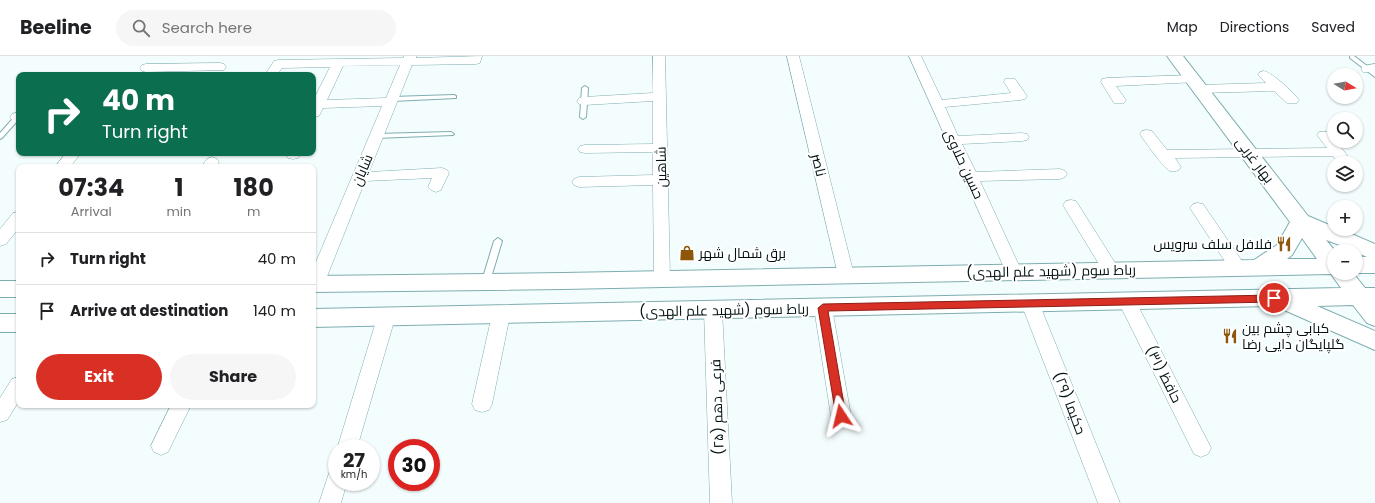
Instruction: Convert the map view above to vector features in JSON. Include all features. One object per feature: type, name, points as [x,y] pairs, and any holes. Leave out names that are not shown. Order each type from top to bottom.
[{"type":"main road","name":"بهار غربی","points":[[1175,56],[1327,256]]},
{"type":"main road","points":[[1259,267],[1285,250],[1301,221],[1375,252]]},
{"type":"main road","name":"رباط سوم (شهید علم الهدی)","points":[[316,284],[563,281],[1327,265]]},
{"type":"main road","points":[[1363,265],[1375,265]]},
{"type":"main road","points":[[1349,280],[1367,296],[1375,317]]},
{"type":"main road","points":[[556,314],[544,304],[548,289],[563,281]]},
{"type":"main road","points":[[446,316],[460,306],[464,292],[457,282]]},
{"type":"main road","points":[[0,289],[16,289]]},
{"type":"main road","name":"رباط سوم (شهید علم الهدی)","points":[[316,318],[386,318],[1367,296]]},
{"type":"main road","points":[[1274,298],[1334,322],[1375,341]]},
{"type":"main road","points":[[0,323],[16,323]]},
{"type":"street","points":[[143,72],[156,56]]},
{"type":"street","points":[[273,72],[278,64],[338,63],[409,58],[476,60],[476,56]]},
{"type":"street","name":"شاهین","points":[[659,56],[662,278]]},
{"type":"street","name":"ناصر","points":[[793,56],[846,275]]},
{"type":"street","name":"حسین حلاوی","points":[[915,56],[1014,272]]},
{"type":"street","name":"شایان","points":[[316,279],[409,58]]},
{"type":"street","points":[[316,109],[338,63]]},
{"type":"street","points":[[143,72],[220,67]]},
{"type":"street","points":[[1264,74],[1292,100]]},
{"type":"street","points":[[937,104],[1020,96],[1010,82]]},
{"type":"street","points":[[1119,100],[1107,82],[1279,87]]},
{"type":"street","points":[[584,94],[660,97]]},
{"type":"street","points":[[316,109],[391,101]]},
{"type":"street","points":[[1147,134],[1174,167]]},
{"type":"street","points":[[1324,135],[1341,156]]},
{"type":"street","points":[[953,140],[1022,137]]},
{"type":"street","points":[[585,149],[660,148]]},
{"type":"street","points":[[1162,154],[1248,152],[1327,156]]},
{"type":"street","points":[[65,164],[71,156]]},
{"type":"street","points":[[359,177],[442,173],[436,187]]},
{"type":"street","points":[[970,177],[1060,174]]},
{"type":"street","points":[[579,182],[661,180]]},
{"type":"street","points":[[1072,206],[1111,270]]},
{"type":"street","points":[[1198,208],[1238,268]]},
{"type":"street","points":[[0,240],[16,221]]},
{"type":"street","name":"حافظ (۳۱)","points":[[1127,301],[1201,448]]},
{"type":"street","name":"حکیما (۲۹)","points":[[1030,303],[1109,503]]},
{"type":"street","points":[[823,308],[841,416]]},
{"type":"street","name":"فرعی دهم (۲۵)","points":[[713,310],[721,503]]},
{"type":"street","points":[[482,404],[500,315]]},
{"type":"street","points":[[350,439],[386,318]]},
{"type":"street","points":[[0,414],[16,390]]},
{"type":"street","points":[[161,446],[180,408]]},
{"type":"street","points":[[330,503],[334,491]]},
{"type":"lane","points":[[1352,57],[1372,70]]},
{"type":"lane","points":[[583,117],[584,94]]},
{"type":"lane","points":[[391,101],[454,97]]},
{"type":"lane","points":[[0,137],[16,118]]},
{"type":"lane","points":[[376,136],[451,134]]},
{"type":"lane","points":[[486,281],[498,241]]},
{"type":"place","name":"فلافل سلف سرویس","points":[[1284,244]]},
{"type":"place","name":"برق شمال شهر","points":[[687,253]]},
{"type":"place","name":"کبابی چشم بین گلپایگان دایی رضا","points":[[1230,336]]},
{"type":"route","points":[[841,416],[823,308],[1274,298]]}]
